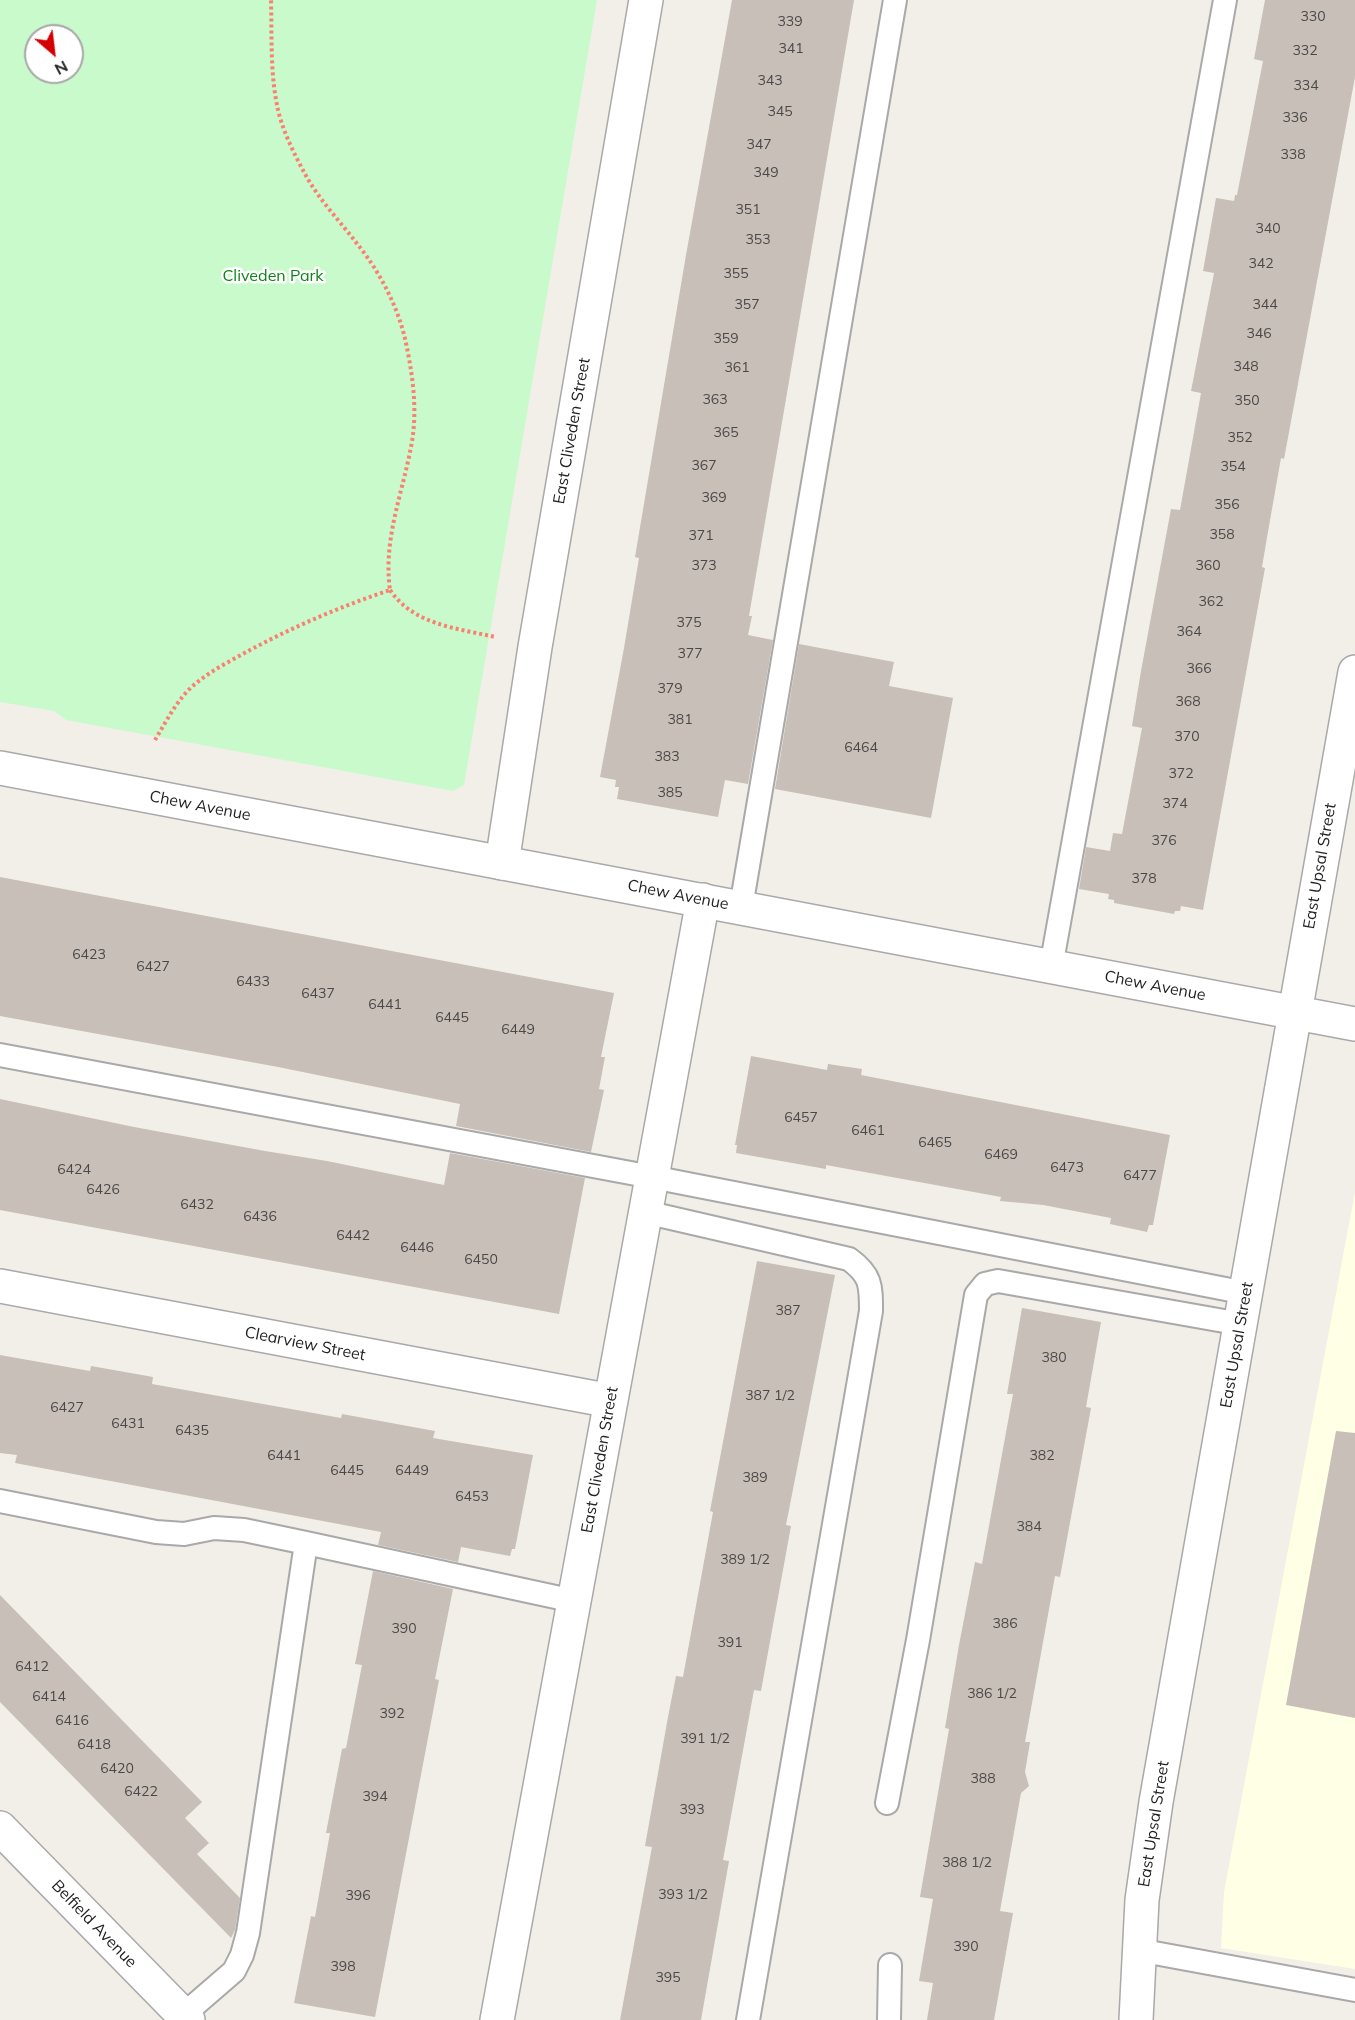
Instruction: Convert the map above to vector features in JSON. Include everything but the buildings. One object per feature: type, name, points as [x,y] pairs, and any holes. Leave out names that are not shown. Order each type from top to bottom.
[{"type":"street","name":"East Cliveden Street","points":[[502,862],[535,647],[646,0]]},
{"type":"street","name":"East Upsal Street","points":[[1136,2020],[1142,1900],[1156,1802],[1355,672]]},
{"type":"street","name":"Chew Avenue","points":[[0,768],[1355,1024]]},
{"type":"street","name":"East Cliveden Street","points":[[497,2020],[703,900]]},
{"type":"street","name":"Clearview Street","points":[[0,1286],[611,1401]]},
{"type":"street","name":"Belfield Avenue","points":[[0,1828],[185,2017]]},
{"type":"lane","points":[[741,907],[895,0]]},
{"type":"lane","points":[[1051,967],[1226,0]]},
{"type":"lane","points":[[0,1055],[652,1178],[1244,1308]]},
{"type":"lane","points":[[645,1212],[849,1259],[863,1269],[871,1285],[872,1311],[748,2020]]},
{"type":"lane","points":[[887,1803],[918,1640],[976,1295],[985,1284],[998,1281],[1244,1308]]},
{"type":"lane","points":[[0,1501],[156,1532],[184,1534],[214,1528],[244,1530],[574,1601]]},
{"type":"lane","points":[[185,2017],[234,1971],[248,1933],[306,1543]]},
{"type":"lane","points":[[1138,1950],[1355,1990]]},
{"type":"lane","points":[[889,2020],[890,1965]]},
{"type":"path","points":[[271,0],[274,85],[277,105],[288,137],[304,173],[333,215],[360,247],[379,277],[396,312],[406,340],[415,415],[411,446],[389,541],[387,570],[390,590],[399,603],[435,624],[495,637]]},
{"type":"path","points":[[155,740],[174,708],[194,684],[227,662],[346,604],[390,590]]},
{"type":"shaded area","points":[[1355,1192],[1355,1969],[1221,1948],[1224,1892]]},
{"type":"green space","name":"Cliveden Park","points":[[0,0],[597,0],[464,785],[453,791],[66,720],[54,711],[0,702]]}]
